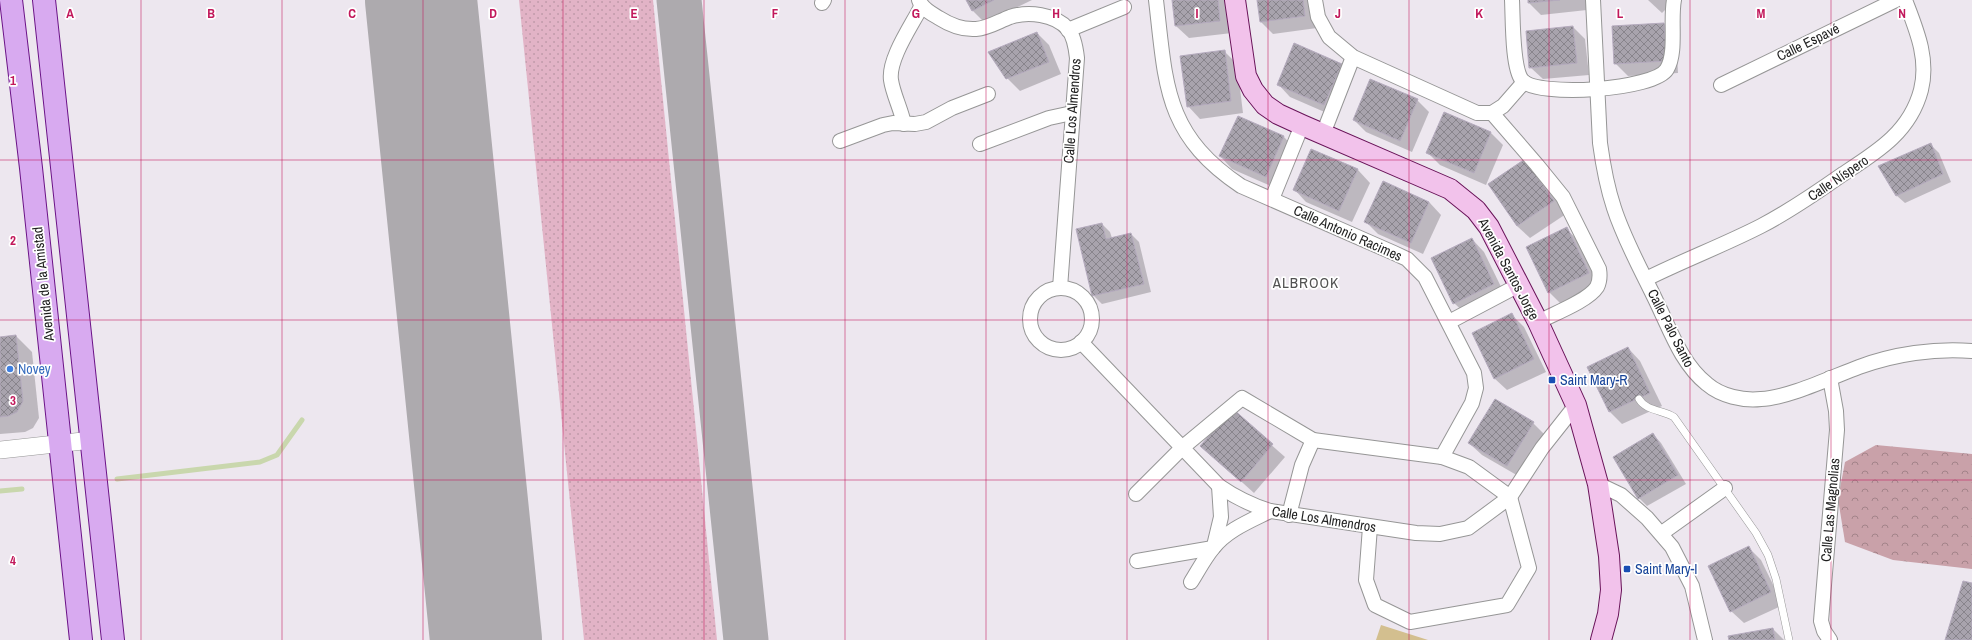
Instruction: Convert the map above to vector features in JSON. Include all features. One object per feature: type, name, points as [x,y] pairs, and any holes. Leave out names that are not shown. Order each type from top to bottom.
[{"type":"main road","name":"Avenida de la Amistad","points":[[11,0],[81,640]]},
{"type":"main road","points":[[44,0],[113,640]]},
{"type":"main road","name":"Avenida Santos Jorge","points":[[1235,0],[1242,63],[1246,76],[1253,90],[1265,105],[1278,114],[1431,180],[1462,196],[1476,210],[1489,227],[1520,285],[1576,405],[1598,484],[1609,556],[1611,590],[1608,614],[1601,640]]},
{"type":"street","name":"Calle Antonio Racimes","points":[[1156,0],[1167,87],[1181,126],[1198,150],[1219,171],[1241,186],[1407,259],[1425,276],[1474,373],[1476,388],[1472,403],[1442,457]]},
{"type":"street","points":[[1315,0],[1318,17],[1329,38],[1353,57],[1477,113],[1492,113],[1503,106],[1524,82]]},
{"type":"street","points":[[1512,0],[1516,68],[1518,75],[1524,82],[1537,88],[1597,88],[1647,81],[1657,78],[1667,70],[1671,59],[1674,0]]},
{"type":"street","name":"Calle Palo Santo","points":[[1593,0],[1600,143],[1608,187],[1622,228],[1681,354],[1695,374],[1708,385],[1734,397],[1762,399],[1777,397],[1861,366],[1902,356],[1942,351],[1972,351]]},
{"type":"street","name":"Calle Espavé","points":[[1721,85],[1896,0]]},
{"type":"street","name":"Calle Níspero","points":[[1646,279],[1760,226],[1792,209],[1883,147],[1899,132],[1907,123],[1917,102],[1924,70],[1921,42],[1905,0]]},
{"type":"street","points":[[904,124],[901,108],[891,82],[891,69],[920,3],[947,23],[965,29],[985,28],[1010,17],[1029,14],[1051,19],[1068,30],[1124,7]]},
{"type":"street","name":"Calle Los Almendros","points":[[1060,288],[1077,58],[1076,48],[1068,30]]},
{"type":"street","points":[[1323,134],[1353,57]]},
{"type":"street","points":[[840,141],[883,125],[926,122],[952,108],[988,94]]},
{"type":"street","points":[[980,144],[1049,118],[1072,113]]},
{"type":"street","points":[[1492,113],[1563,197],[1599,269],[1599,282],[1592,293],[1538,322]]},
{"type":"street","points":[[1272,199],[1302,125]]},
{"type":"street","points":[[1449,322],[1520,285]]},
{"type":"street","points":[[1060,288],[1069,289],[1078,293],[1090,308],[1092,317],[1091,326],[1087,335],[1081,342],[1072,347],[1061,349],[1051,348],[1042,343],[1035,334],[1031,325],[1030,314],[1034,304],[1040,296],[1050,290],[1060,288]]},
{"type":"street","name":"Calle Los Almendros","points":[[1081,342],[1219,486],[1235,497],[1270,512],[1416,533],[1440,534],[1468,528],[1510,497],[1542,448],[1576,405]]},
{"type":"street","name":"Calle Las Magnolias","points":[[1830,378],[1836,411],[1837,430],[1821,620],[1824,631],[1830,640]]},
{"type":"street","points":[[1136,494],[1183,447],[1242,398],[1313,440],[1442,457],[1468,467],[1510,497],[1529,568],[1507,605],[1410,622],[1375,605],[1366,580],[1370,526]]},
{"type":"street","points":[[0,450],[92,440]]},
{"type":"street","points":[[1289,514],[1301,470],[1313,440]]},
{"type":"street","points":[[1598,484],[1621,495],[1662,533],[1680,559],[1686,572],[1695,597],[1706,640]]},
{"type":"street","points":[[1213,548],[1221,517],[1219,486]]},
{"type":"street","points":[[1662,533],[1725,488]]},
{"type":"street","points":[[1191,582],[1213,548],[1237,528],[1270,512]]},
{"type":"street","points":[[1137,561],[1213,548]]},
{"type":"lane","points":[[1639,399],[1646,407],[1667,413],[1674,417],[1756,533],[1768,555],[1776,579],[1789,640]]},
{"type":"shaded area","points":[[519,0],[653,0],[717,640],[584,640]]},
{"type":"shaded area","points":[[1381,625],[1428,640],[1376,640]]},
{"type":"green space","points":[[1876,445],[1972,454],[1972,569],[1893,560],[1845,542],[1838,499],[1845,462]]},
{"type":"building","points":[[966,0],[994,0],[972,11]]},
{"type":"building","points":[[1172,0],[1218,0],[1220,21],[1175,26]]},
{"type":"building","points":[[1257,0],[1303,0],[1305,16],[1260,22]]},
{"type":"building","points":[[1528,0],[1560,0],[1528,3]]},
{"type":"building","points":[[1664,23],[1667,61],[1614,64],[1612,26]]},
{"type":"building","points":[[1573,26],[1577,63],[1529,68],[1526,31]]},
{"type":"building","points":[[1037,32],[1049,62],[1006,79],[988,52]]},
{"type":"building","points":[[1294,43],[1342,64],[1324,105],[1277,85]]},
{"type":"building","points":[[1225,50],[1231,101],[1187,107],[1180,56]]},
{"type":"building","points":[[1370,79],[1418,99],[1400,141],[1353,120]]},
{"type":"building","points":[[1444,112],[1491,132],[1474,173],[1426,153]]},
{"type":"building","points":[[1238,116],[1284,136],[1266,177],[1219,156]]},
{"type":"building","points":[[1931,143],[1943,174],[1896,196],[1878,166]]},
{"type":"building","points":[[1311,149],[1358,169],[1339,211],[1293,190]]},
{"type":"building","points":[[1525,159],[1554,201],[1517,226],[1488,184]]},
{"type":"building","points":[[1383,181],[1429,202],[1411,243],[1364,222]]},
{"type":"building","points":[[1102,223],[1106,239],[1131,233],[1144,284],[1092,296],[1076,229]]},
{"type":"building","points":[[1567,227],[1589,273],[1548,293],[1526,247]]},
{"type":"building","points":[[1472,238],[1494,284],[1453,304],[1431,258]]},
{"type":"building","points":[[1512,313],[1534,359],[1494,379],[1472,333]]},
{"type":"building","name":"Novey","points":[[16,335],[23,401],[17,412],[8,416],[0,417],[0,337]]},
{"type":"building","points":[[1628,347],[1650,393],[1609,412],[1587,367]]},
{"type":"building","points":[[1495,399],[1534,422],[1507,466],[1468,443]]},
{"type":"building","points":[[1233,409],[1273,444],[1241,482],[1200,446]]},
{"type":"building","points":[[1653,433],[1678,475],[1638,499],[1613,457]]},
{"type":"building","points":[[1749,546],[1771,592],[1730,612],[1708,566]]},
{"type":"building","points":[[1963,581],[1972,583],[1972,640],[1945,640]]},
{"type":"building","points":[[1773,628],[1775,640],[1729,640],[1728,636]]},
{"type":"waterway","points":[[117,479],[260,462],[277,455],[302,420]]},
{"type":"waterway","points":[[0,491],[22,489]]},
{"type":"taxiway","points":[[679,0],[746,640]]},
{"type":"runway","points":[[421,0],[486,640]]},
{"type":"place","name":"Novey","points":[[10,369]]},
{"type":"place","name":"Saint Mary-R","points":[[1552,380]]},
{"type":"place","name":"Saint Mary-I","points":[[1627,569]]},
{"type":"district","name":"ALBROOK","points":[[1306,282]]}]
